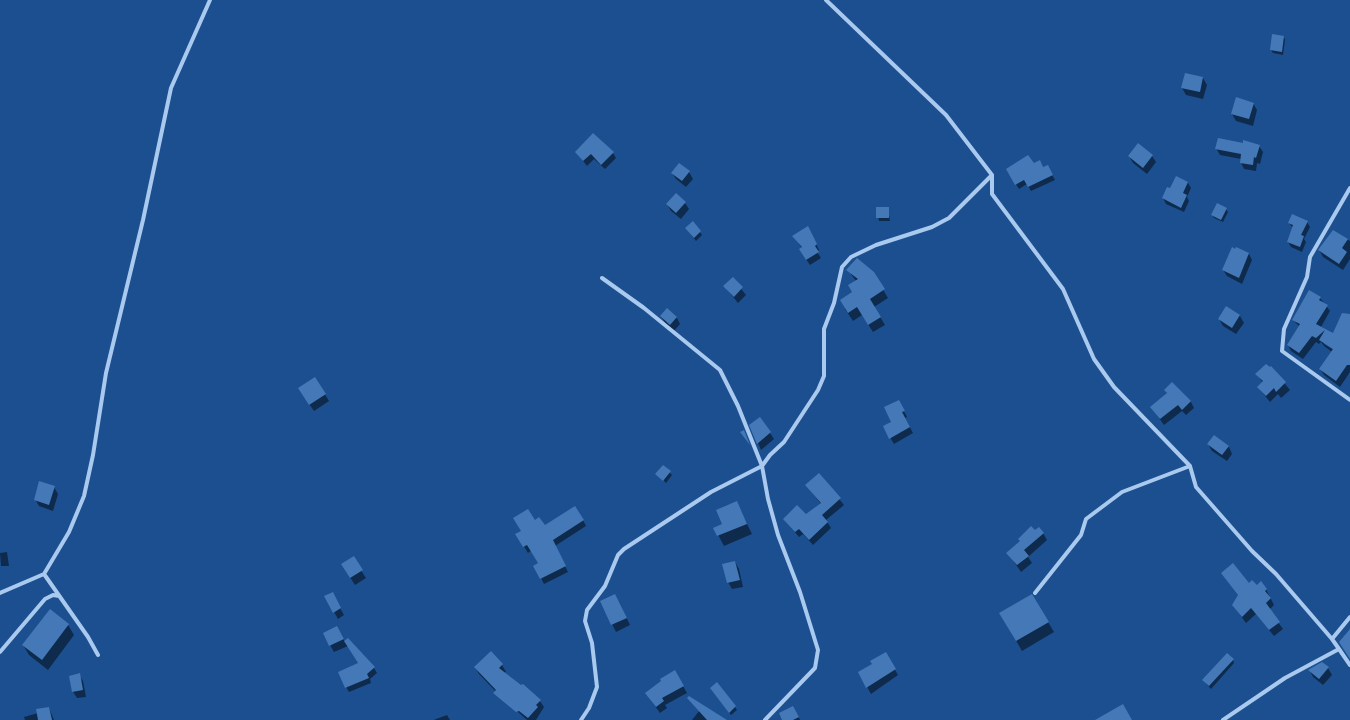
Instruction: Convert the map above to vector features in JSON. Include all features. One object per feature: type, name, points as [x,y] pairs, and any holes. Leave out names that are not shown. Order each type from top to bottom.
[{"type":"street","points":[[0,593],[44,574],[69,532],[84,496],[93,455],[106,373],[143,220],[171,88],[210,0]]},
{"type":"street","points":[[826,0],[946,115],[992,175],[992,194],[1063,289],[1094,359],[1114,387],[1190,466],[1196,487],[1252,551],[1276,574],[1332,639],[1350,664]]},
{"type":"street","points":[[581,720],[589,708],[597,687],[592,643],[585,621],[587,610],[605,586],[618,555],[624,549],[711,492],[762,466],[770,455],[784,442],[818,390],[824,376],[824,329],[834,303],[842,267],[850,257],[876,245],[932,227],[949,218],[992,175]]},
{"type":"street","points":[[1350,188],[1310,257],[1307,277],[1284,329],[1282,351],[1350,400]]},
{"type":"street","points":[[602,278],[644,308],[720,370],[738,406],[762,466],[768,499],[778,535],[800,592],[818,650],[815,668],[765,720]]},
{"type":"street","points":[[1035,593],[1081,535],[1086,519],[1122,492],[1190,466]]},
{"type":"street","points":[[44,574],[88,637],[98,655]]},
{"type":"street","points":[[0,652],[45,599],[53,595],[59,596]]},
{"type":"street","points":[[1332,639],[1350,617]]},
{"type":"street","points":[[1222,720],[1285,678],[1339,649]]},
{"type":"building","points":[[1272,34],[1284,36],[1282,52],[1270,50]]},
{"type":"building","points":[[1185,73],[1203,77],[1200,92],[1181,88]]},
{"type":"building","points":[[1236,97],[1254,103],[1249,119],[1231,114]]},
{"type":"building","points":[[593,133],[614,152],[601,165],[591,154],[583,161],[575,152]]},
{"type":"building","points":[[1218,138],[1243,143],[1243,140],[1260,145],[1256,158],[1254,157],[1253,165],[1240,163],[1241,154],[1215,149]]},
{"type":"building","points":[[1138,143],[1153,155],[1143,168],[1128,156]]},
{"type":"building","points":[[1028,155],[1034,163],[1040,160],[1043,167],[1048,165],[1053,175],[1028,187],[1024,180],[1015,185],[1006,169]]},
{"type":"building","points":[[679,163],[690,171],[682,181],[671,173]]},
{"type":"building","points":[[1176,176],[1188,182],[1183,193],[1187,195],[1181,208],[1162,198],[1167,187],[1170,188]]},
{"type":"building","points":[[676,193],[686,202],[676,213],[666,204]]},
{"type":"building","points":[[1217,203],[1227,208],[1221,220],[1211,215]]},
{"type":"building","points":[[876,207],[889,207],[889,218],[876,218]]},
{"type":"building","points":[[1292,214],[1308,221],[1301,235],[1304,236],[1300,247],[1287,242],[1293,225],[1288,223]]},
{"type":"building","points":[[693,221],[701,231],[694,238],[685,228]]},
{"type":"building","points":[[808,226],[817,244],[815,246],[819,252],[806,260],[799,249],[802,247],[792,236]]},
{"type":"building","points":[[1333,230],[1348,239],[1342,248],[1347,252],[1339,264],[1318,250]]},
{"type":"building","points":[[1232,247],[1235,249],[1236,247],[1249,253],[1239,278],[1222,270]]},
{"type":"building","points":[[857,258],[874,272],[885,289],[870,299],[881,317],[868,325],[857,307],[848,313],[840,300],[852,292],[848,285],[858,279],[846,270]]},
{"type":"building","points":[[733,277],[743,287],[734,297],[723,286]]},
{"type":"building","points":[[1309,290],[1321,297],[1319,300],[1328,305],[1316,324],[1333,333],[1342,313],[1350,314],[1350,365],[1347,365],[1336,381],[1319,369],[1333,349],[1319,340],[1325,330],[1316,338],[1312,336],[1299,353],[1287,345],[1300,324],[1292,320]]},
{"type":"building","points":[[1226,306],[1240,315],[1232,328],[1218,319]]},
{"type":"building","points":[[667,308],[677,317],[670,325],[660,316]]},
{"type":"building","points":[[1266,364],[1270,367],[1271,366],[1286,382],[1276,392],[1274,388],[1266,396],[1257,387],[1263,381],[1255,374]]},
{"type":"building","points":[[315,377],[326,394],[309,405],[298,388]]},
{"type":"building","points":[[1172,382],[1191,401],[1182,410],[1178,405],[1160,419],[1150,407],[1167,393],[1164,390]]},
{"type":"building","points":[[899,400],[905,411],[902,412],[910,427],[889,439],[883,426],[891,422],[884,407]]},
{"type":"building","points":[[760,417],[771,432],[757,444],[749,425]]},
{"type":"building","points":[[744,430],[750,445],[740,432]]},
{"type":"building","points":[[1214,435],[1229,446],[1222,455],[1207,444]]},
{"type":"building","points":[[663,465],[671,471],[663,481],[655,474]]},
{"type":"building","points":[[819,473],[841,498],[822,515],[828,522],[809,540],[799,529],[795,532],[783,519],[797,505],[806,514],[821,503],[805,485]]},
{"type":"building","points":[[39,481],[55,486],[49,505],[34,500]]},
{"type":"building","points":[[737,501],[747,524],[717,536],[713,528],[722,524],[716,510]]},
{"type":"building","points":[[575,506],[584,520],[553,540],[566,566],[540,579],[533,566],[538,563],[527,545],[523,547],[515,534],[521,531],[513,518],[528,509],[535,520],[539,517],[545,525]]},
{"type":"building","points":[[1031,526],[1035,530],[1039,527],[1044,533],[1024,550],[1029,556],[1017,565],[1006,553],[1020,541],[1018,539]]},
{"type":"building","points":[[354,556],[363,570],[350,578],[341,564]]},
{"type":"building","points":[[735,561],[740,580],[727,583],[722,564]]},
{"type":"building","points":[[1233,563],[1249,583],[1252,580],[1257,585],[1261,581],[1267,589],[1265,591],[1271,598],[1266,603],[1280,622],[1269,630],[1251,608],[1242,617],[1232,605],[1238,595],[1221,573]]},
{"type":"building","points":[[333,592],[341,608],[333,613],[324,596]]},
{"type":"building","points":[[615,594],[627,618],[611,625],[600,601]]},
{"type":"building","points":[[1032,594],[1049,622],[1016,641],[999,613]]},
{"type":"building","points":[[50,609],[69,624],[42,660],[22,645]]},
{"type":"building","points":[[337,626],[344,639],[329,646],[323,633]]},
{"type":"building","points":[[1350,629],[1350,659],[1339,642]]},
{"type":"building","points":[[348,638],[375,667],[367,674],[369,678],[345,688],[338,672],[358,663],[344,641]]},
{"type":"building","points":[[491,651],[503,664],[499,668],[521,685],[523,684],[541,700],[536,705],[538,707],[528,718],[519,711],[516,712],[493,693],[496,690],[474,667]]},
{"type":"building","points":[[886,652],[896,669],[866,688],[858,672],[872,664],[870,661]]},
{"type":"building","points":[[1227,653],[1234,659],[1209,686],[1202,680]]},
{"type":"building","points":[[1322,662],[1329,667],[1319,679],[1308,670]]},
{"type":"building","points":[[675,670],[684,686],[662,698],[664,701],[656,707],[645,693],[661,681],[660,679]]},
{"type":"building","points":[[80,673],[83,690],[72,692],[69,676]]},
{"type":"building","points":[[717,682],[736,706],[729,713],[710,688]]},
{"type":"building","points":[[689,696],[727,720],[707,720],[687,698]]},
{"type":"building","points":[[1123,704],[1132,720],[1095,720]]},
{"type":"building","points":[[793,706],[799,717],[793,720],[782,720],[779,713]]},
{"type":"building","points":[[49,707],[52,720],[38,720],[36,709]]}]
